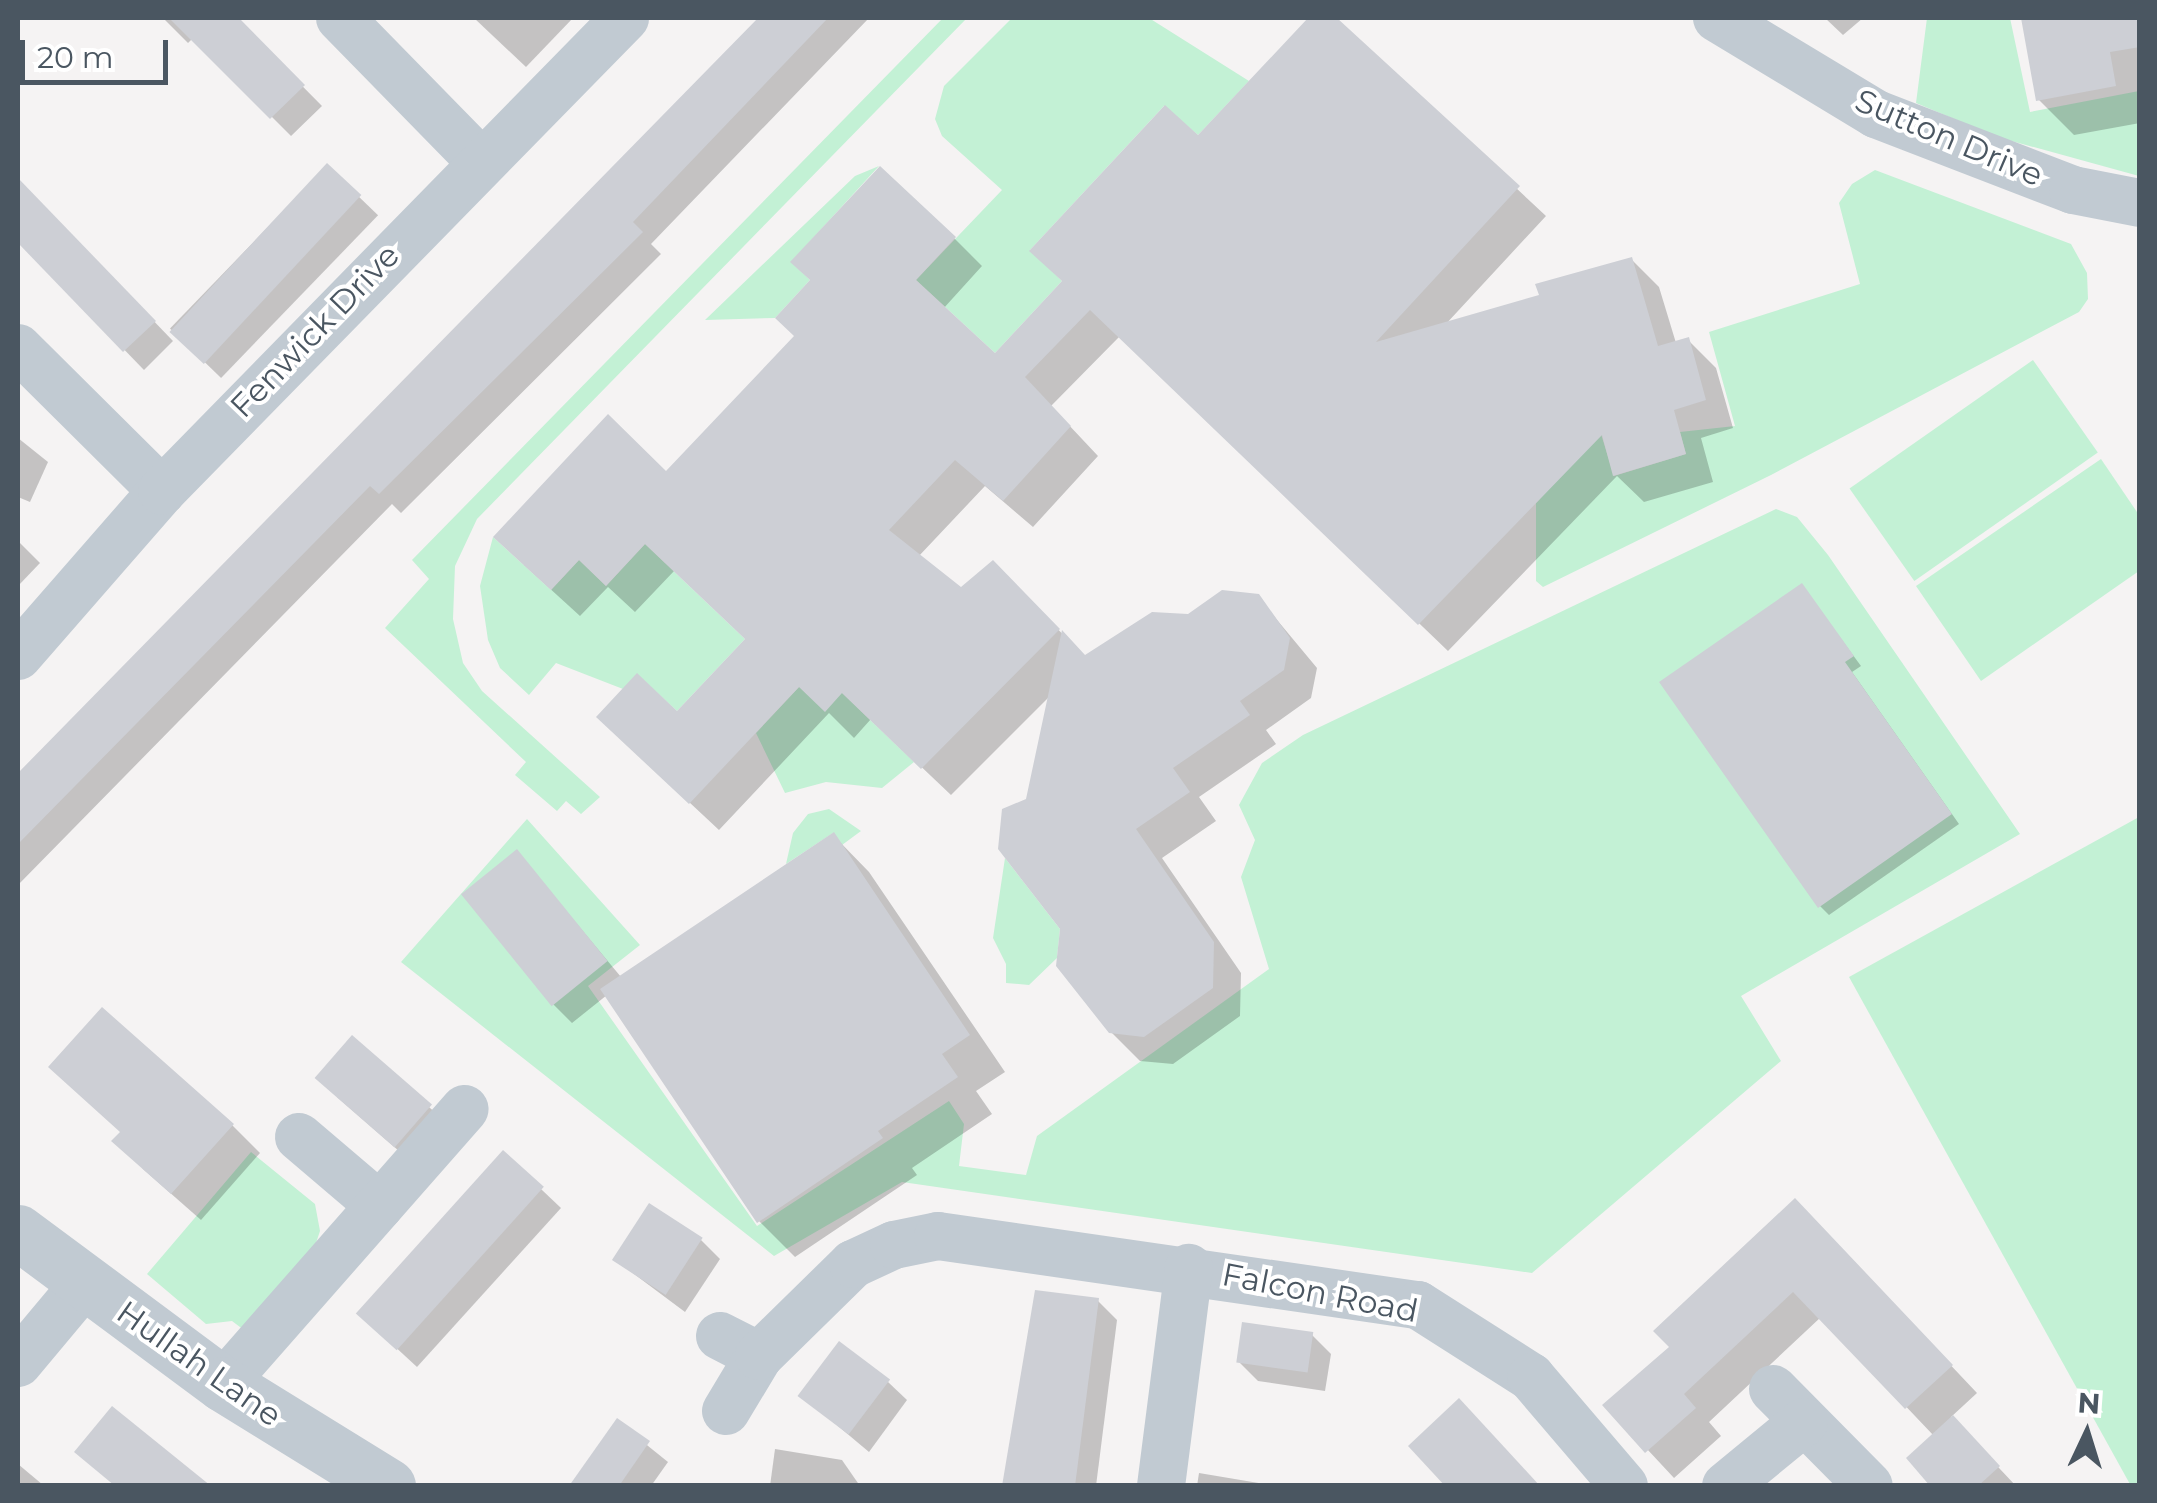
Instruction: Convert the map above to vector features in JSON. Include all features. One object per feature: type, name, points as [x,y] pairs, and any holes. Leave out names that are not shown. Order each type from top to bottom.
[{"type":"street","points":[[340,18],[479,160]]},
{"type":"street","name":"Fenwick Drive","points":[[18,656],[162,492],[479,160],[624,18]]},
{"type":"street","name":"Sutton Drive","points":[[1717,18],[1876,114],[2074,190],[2140,203]]},
{"type":"street","points":[[18,348],[162,492]]},
{"type":"street","points":[[223,1384],[465,1109]]},
{"type":"street","points":[[298,1137],[380,1206]]},
{"type":"street","name":"Hullah Lane","points":[[18,1232],[223,1384],[388,1486]]},
{"type":"street","name":"Falcon Road","points":[[726,1411],[740,1346],[853,1264],[894,1244],[938,1236],[1189,1268],[1418,1305],[1531,1378],[1624,1486]]},
{"type":"street","name":"Falcon Road","points":[[1161,1486],[1189,1268]]},
{"type":"street","points":[[18,1363],[84,1284]]},
{"type":"street","points":[[1726,1486],[1789,1405],[1869,1486]]},
{"type":"green space","points":[[943,18],[967,18],[477,519],[455,566],[453,619],[463,663],[482,691],[600,797],[581,814],[566,801],[557,811],[515,775],[526,762],[385,628],[429,579],[412,560]]},
{"type":"green space","points":[[1012,18],[1149,18],[1249,81],[1198,135],[1164,106],[1030,250],[1062,281],[995,353],[916,280],[1002,190],[942,136],[935,119],[944,86]]},
{"type":"green space","points":[[1927,18],[2010,18],[2030,112],[2139,91],[2139,176],[1997,137],[1916,103]]},
{"type":"green space","points":[[879,166],[791,262],[810,280],[775,318],[705,320],[855,176]]},
{"type":"green space","points":[[1875,170],[2071,244],[2087,273],[2088,299],[2079,312],[1771,475],[1543,587],[1536,581],[1536,503],[1601,434],[1614,476],[1686,454],[1680,432],[1735,426],[1709,332],[1860,284],[1839,203],[1852,184]]},
{"type":"green space","points":[[2033,360],[2098,453],[1914,581],[1850,488]]},
{"type":"green space","points":[[2101,459],[2139,515],[2139,571],[1981,681],[1916,586]]},
{"type":"green space","points":[[1776,509],[1797,517],[1828,555],[2020,834],[1741,996],[1781,1061],[1532,1273],[902,1182],[774,1256],[401,962],[527,819],[640,945],[588,986],[757,1226],[949,1101],[964,1124],[959,1166],[1026,1175],[1037,1136],[1269,969],[1241,877],[1255,840],[1239,805],[1262,763],[1303,735]]},
{"type":"green space","points":[[493,537],[551,590],[579,560],[606,586],[645,544],[745,639],[677,711],[637,674],[623,689],[556,663],[529,695],[500,668],[488,640],[480,586]]},
{"type":"green space","points":[[799,687],[842,693],[914,762],[882,788],[826,782],[785,793],[756,733]]},
{"type":"green space","points":[[829,809],[861,831],[842,845],[833,833],[786,864],[793,833],[808,814]]},
{"type":"green space","points":[[2139,817],[2140,1485],[2131,1486],[1849,977]]},
{"type":"green space","points":[[1005,858],[1060,929],[1057,958],[1029,985],[1006,983],[1006,964],[993,938]]},
{"type":"green space","points":[[251,1152],[315,1204],[320,1231],[315,1246],[244,1330],[232,1321],[206,1324],[147,1274]]},
{"type":"building","points":[[169,18],[239,18],[305,85],[270,119]]},
{"type":"building","points":[[758,18],[828,18],[633,222],[643,232],[379,494],[370,486],[18,844],[18,773]]},
{"type":"building","points":[[1308,18],[1337,18],[1520,186],[1376,342],[1539,295],[1535,284],[1632,257],[1658,346],[1689,337],[1706,400],[1674,410],[1686,454],[1613,476],[1602,435],[1418,625],[1090,310],[1025,377],[1071,426],[1003,501],[955,460],[889,530],[961,587],[993,560],[1060,629],[921,769],[842,693],[825,712],[799,687],[689,804],[596,717],[637,673],[677,711],[745,639],[645,544],[606,586],[579,560],[551,590],[493,537],[608,414],[666,471],[794,336],[775,318],[810,280],[790,262],[880,166],[956,237],[916,280],[995,353],[1062,281],[1029,251],[1165,105],[1198,135]]},
{"type":"building","points":[[2021,18],[2140,18],[2140,47],[2110,52],[2116,86],[2036,101]]},
{"type":"building","points":[[327,163],[361,195],[204,364],[169,332]]},
{"type":"building","points":[[18,178],[156,321],[123,352],[18,243]]},
{"type":"building","points":[[1802,583],[1854,656],[1845,662],[1952,814],[1818,908],[1659,682]]},
{"type":"building","points":[[1222,590],[1259,594],[1290,638],[1284,670],[1240,701],[1250,715],[1173,768],[1190,792],[1136,829],[1214,942],[1213,988],[1144,1037],[1109,1033],[1056,966],[1060,929],[998,849],[1002,809],[1026,799],[1062,630],[1085,655],[1152,612],[1188,614]]},
{"type":"building","points":[[834,832],[970,1035],[942,1054],[958,1077],[878,1131],[883,1138],[757,1223],[600,989]]},
{"type":"building","points":[[517,849],[608,961],[552,1006],[461,894]]},
{"type":"building","points":[[102,1007],[234,1124],[171,1194],[111,1141],[120,1132],[48,1067]]},
{"type":"building","points":[[352,1035],[432,1105],[395,1148],[315,1078]]},
{"type":"building","points":[[503,1150],[544,1187],[397,1350],[356,1313]]},
{"type":"building","points":[[1795,1198],[1953,1365],[1905,1409],[1793,1292],[1684,1394],[1696,1408],[1645,1453],[1602,1405],[1669,1347],[1653,1331]]},
{"type":"building","points":[[649,1203],[703,1238],[666,1295],[612,1260]]},
{"type":"building","points":[[1035,1290],[1099,1298],[1075,1486],[1002,1486]]},
{"type":"building","points":[[1242,1322],[1313,1332],[1308,1373],[1236,1363]]},
{"type":"building","points":[[839,1341],[890,1380],[849,1435],[797,1396]]},
{"type":"building","points":[[1459,1398],[1540,1486],[1445,1486],[1408,1446]]},
{"type":"building","points":[[112,1406],[211,1486],[115,1486],[74,1452]]},
{"type":"building","points":[[1953,1415],[2000,1466],[1978,1486],[1930,1486],[1906,1458]]},
{"type":"building","points":[[617,1418],[650,1441],[619,1486],[569,1486]]}]
